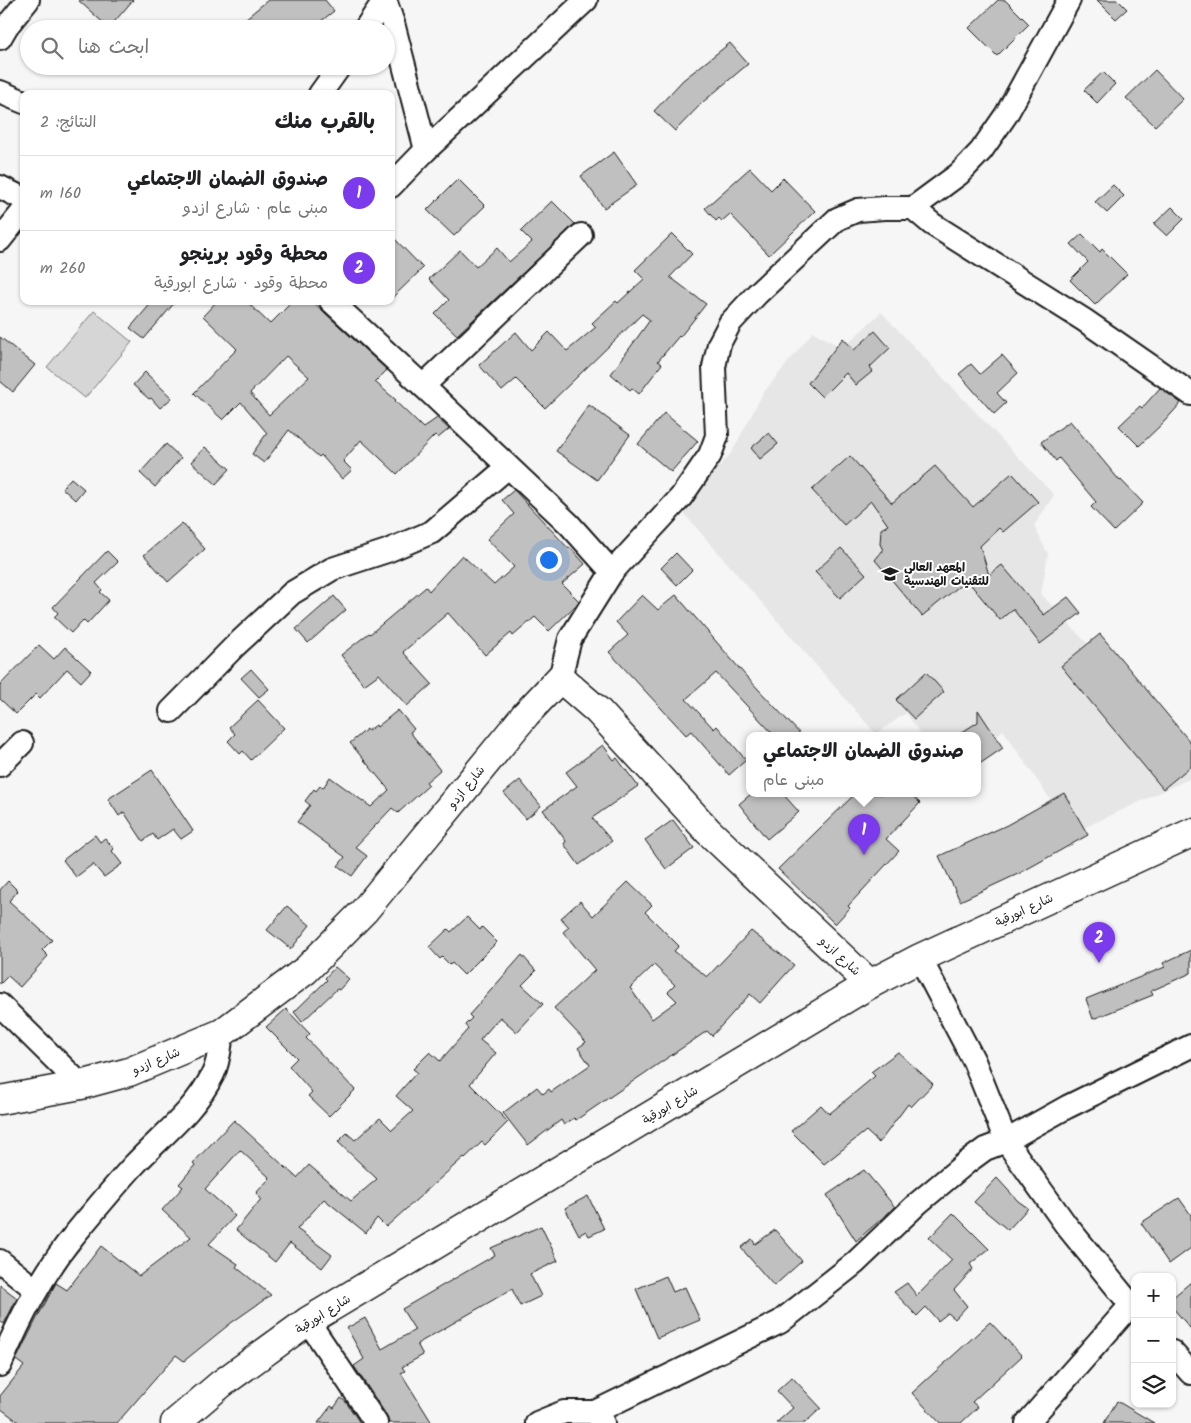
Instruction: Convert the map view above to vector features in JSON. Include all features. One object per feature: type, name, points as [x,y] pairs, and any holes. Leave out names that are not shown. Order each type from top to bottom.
[{"type":"main road","name":"شارع ازدو","points":[[0,1100],[81,1085],[129,1072],[222,1033],[306,970],[364,911],[526,714],[560,678],[598,711],[708,831],[870,984]]},
{"type":"main road","name":"شارع ابورقية","points":[[176,1423],[221,1384],[308,1321],[870,984],[920,958],[1191,833]]},
{"type":"street","points":[[0,38],[28,0]]},
{"type":"street","points":[[384,0],[392,20]]},
{"type":"street","points":[[371,20],[384,0]]},
{"type":"street","points":[[395,182],[426,150],[586,0]]},
{"type":"street","points":[[560,678],[570,639],[612,572],[681,496],[710,455],[717,436],[714,367],[719,344],[730,323],[757,294],[837,219],[858,210],[913,208],[958,174],[982,151],[1006,115],[1068,0]]},
{"type":"street","points":[[395,31],[426,150]]},
{"type":"street","points":[[323,90],[334,75]]},
{"type":"street","points":[[0,92],[20,100]]},
{"type":"street","points":[[0,187],[20,197]]},
{"type":"street","points":[[913,208],[932,224],[1084,320],[1191,394]]},
{"type":"street","points":[[0,240],[20,215]]},
{"type":"street","points":[[423,386],[581,235]]},
{"type":"street","points":[[335,305],[569,524],[612,572]]},
{"type":"street","points":[[171,711],[292,593],[332,569],[388,551],[432,532],[508,468]]},
{"type":"street","points":[[0,765],[22,743]]},
{"type":"street","points":[[920,958],[974,1061],[1006,1141],[1066,1225],[1131,1306]]},
{"type":"street","points":[[0,1005],[81,1085]]},
{"type":"street","points":[[0,1365],[20,1318],[36,1290],[74,1236],[135,1165],[183,1117],[204,1090],[214,1072],[222,1033]]},
{"type":"street","points":[[537,1423],[564,1412],[599,1418],[780,1322],[855,1263],[918,1203],[986,1149],[1006,1141],[1076,1103],[1191,1046]]},
{"type":"street","points":[[0,1261],[36,1290]]},
{"type":"street","points":[[1027,1423],[1131,1310]]},
{"type":"street","points":[[308,1321],[376,1423]]},
{"type":"street","points":[[1176,1356],[1191,1373]]},
{"type":"shaded area","points":[[94,311],[132,342],[85,398],[47,367]]},
{"type":"shaded area","name":"المعهد العالي للتقنيات الهندسية","points":[[881,312],[1054,495],[1034,526],[1048,554],[1041,594],[1191,755],[1191,778],[1073,833],[1003,730],[981,750],[981,732],[919,732],[906,713],[879,732],[874,732],[681,510],[732,452],[763,393],[813,332],[843,348]]},
{"type":"building","points":[[78,0],[133,0],[116,20],[100,20]]},
{"type":"building","points":[[268,0],[325,0],[334,11],[322,20],[244,20]]},
{"type":"building","points":[[998,0],[1005,0],[1029,24],[997,56],[969,28]]},
{"type":"building","points":[[1097,0],[1118,0],[1127,9],[1116,19]]},
{"type":"building","points":[[730,43],[748,64],[703,102],[675,131],[654,111],[683,80]]},
{"type":"building","points":[[1155,70],[1183,99],[1155,126],[1126,98]]},
{"type":"building","points":[[1103,72],[1115,84],[1097,103],[1084,90]]},
{"type":"building","points":[[614,152],[637,185],[604,208],[581,176]]},
{"type":"building","points":[[750,168],[771,190],[783,178],[815,211],[769,255],[730,214],[722,221],[719,218],[716,221],[705,208]]},
{"type":"building","points":[[458,179],[485,206],[454,236],[427,210]]},
{"type":"building","points":[[1113,185],[1124,196],[1107,213],[1095,202]]},
{"type":"building","points":[[552,201],[575,224],[457,335],[435,314],[449,300],[429,279],[460,250],[476,267],[497,248],[509,262],[532,242],[521,231]]},
{"type":"building","points":[[1172,207],[1184,219],[1167,236],[1154,224]]},
{"type":"building","points":[[672,234],[692,254],[670,277],[706,304],[658,361],[662,364],[639,394],[632,388],[630,390],[611,374],[650,320],[642,314],[545,408],[516,379],[502,391],[479,365],[516,332],[531,350],[549,332],[567,351],[596,327],[592,323],[616,301],[618,303],[644,279],[635,270]]},
{"type":"building","points":[[1082,234],[1100,252],[1102,249],[1127,274],[1095,305],[1070,280],[1088,262],[1071,244]]},
{"type":"building","points":[[395,239],[423,268],[395,295]]},
{"type":"building","points":[[150,305],[173,305],[144,339],[130,328]]},
{"type":"building","points":[[213,305],[250,305],[270,324],[289,305],[316,305],[387,370],[375,382],[396,400],[423,428],[437,418],[449,429],[438,438],[435,435],[397,474],[361,440],[343,461],[352,470],[342,479],[321,455],[319,457],[289,430],[264,463],[252,454],[267,433],[241,402],[223,420],[194,393],[237,349],[203,316]],"holes":[[[286,356],[309,377],[269,415],[250,393]]]},
{"type":"building","points":[[875,331],[890,348],[870,367],[873,371],[856,385],[846,373],[822,397],[808,383],[843,338],[854,350]]},
{"type":"building","points":[[0,337],[35,365],[13,392],[0,381]]},
{"type":"building","points":[[1002,355],[1018,373],[997,393],[1006,403],[994,414],[959,374],[971,364],[980,374]]},
{"type":"building","points":[[145,372],[172,398],[160,408],[151,398],[149,399],[133,385]]},
{"type":"building","points":[[1160,388],[1181,403],[1139,446],[1119,426],[1140,406],[1142,408]]},
{"type":"building","points":[[589,405],[630,435],[597,480],[556,451]]},
{"type":"building","points":[[664,413],[698,441],[671,472],[638,444]]},
{"type":"building","points":[[1070,421],[1120,481],[1143,503],[1114,531],[1091,507],[1096,502],[1059,458],[1056,461],[1041,442]]},
{"type":"building","points":[[769,433],[778,444],[760,459],[751,448]]},
{"type":"building","points":[[166,444],[181,458],[155,487],[140,473]]},
{"type":"building","points":[[205,447],[230,469],[216,484],[191,462]]},
{"type":"building","points":[[850,456],[892,503],[935,466],[973,507],[1012,473],[1038,502],[1003,532],[999,528],[980,546],[989,575],[1002,565],[1044,615],[1068,597],[1081,613],[1040,644],[1013,609],[1000,620],[967,580],[922,616],[875,560],[883,550],[880,544],[881,529],[888,525],[871,501],[844,525],[812,490]]},
{"type":"building","points":[[71,478],[84,489],[75,500],[62,488]]},
{"type":"building","points":[[514,490],[585,564],[562,584],[579,601],[576,605],[549,631],[535,617],[513,636],[511,633],[485,655],[448,613],[403,652],[432,684],[407,706],[379,674],[364,685],[341,655],[370,634],[426,587],[429,591],[462,555],[494,585],[514,567],[487,539],[514,514],[502,500]]},
{"type":"building","points":[[182,523],[205,549],[168,582],[144,555]]},
{"type":"building","points":[[841,548],[866,574],[840,598],[815,572]]},
{"type":"building","points":[[107,551],[118,562],[96,583],[102,590],[100,592],[109,600],[87,624],[83,620],[71,633],[54,617],[58,613],[53,607]]},
{"type":"building","points":[[676,553],[692,570],[677,585],[661,568]]},
{"type":"building","points":[[642,595],[658,610],[676,595],[745,675],[798,732],[771,732],[716,673],[686,699],[714,729],[717,726],[746,760],[729,775],[691,731],[686,735],[609,652],[628,635],[616,622]]},
{"type":"building","points":[[334,596],[346,610],[308,643],[296,629]]},
{"type":"building","points":[[1100,634],[1191,743],[1191,766],[1163,789],[1061,666]]},
{"type":"building","points":[[39,645],[54,659],[65,647],[91,671],[81,682],[67,669],[40,698],[36,694],[16,714],[0,699],[0,685]]},
{"type":"building","points":[[251,669],[269,689],[259,697],[241,678]]},
{"type":"building","points":[[926,672],[944,692],[914,719],[896,700]]},
{"type":"building","points":[[258,700],[284,728],[251,760],[243,751],[240,754],[228,741],[235,734],[229,727]]},
{"type":"building","points":[[398,710],[414,729],[410,732],[440,770],[426,782],[429,785],[398,813],[392,808],[355,847],[367,856],[352,876],[338,866],[345,857],[297,822],[310,805],[305,801],[314,789],[316,791],[320,786],[323,788],[330,777],[371,807],[389,790],[350,743],[367,729],[368,731],[376,725],[377,727]]},
{"type":"building","points":[[978,710],[1003,748],[981,763],[981,732],[962,732],[978,722]]},
{"type":"building","points":[[603,745],[614,760],[617,758],[638,786],[592,818],[612,841],[579,865],[564,844],[566,841],[543,810],[577,786],[566,772]]},
{"type":"building","points":[[152,770],[193,831],[181,839],[173,829],[157,840],[153,834],[143,841],[124,812],[119,816],[108,799]]},
{"type":"building","points":[[520,780],[541,806],[526,819],[504,793]]},
{"type":"building","points":[[1064,793],[1088,835],[1020,873],[960,901],[939,856],[1007,825]]},
{"type":"building","points":[[747,797],[786,797],[799,812],[767,839],[739,804]]},
{"type":"building","points":[[852,797],[913,797],[920,803],[886,839],[899,851],[848,906],[850,908],[835,924],[778,869]]},
{"type":"building","points":[[673,820],[694,848],[666,869],[645,840]]},
{"type":"building","points":[[95,835],[100,842],[105,838],[114,849],[112,851],[122,864],[104,877],[93,864],[76,877],[63,860]]},
{"type":"building","points":[[8,881],[18,891],[9,901],[52,940],[42,950],[48,956],[20,987],[8,976],[0,984],[0,890]]},
{"type":"building","points":[[628,882],[652,905],[645,912],[679,946],[674,951],[707,977],[751,931],[794,965],[760,1003],[750,994],[712,1036],[707,1031],[576,1120],[574,1118],[564,1125],[561,1120],[528,1145],[503,1113],[537,1087],[543,1094],[549,1089],[551,1092],[590,1065],[578,1048],[586,1042],[554,1008],[595,970],[563,932],[569,927],[561,918],[580,901],[593,916]],"holes":[[[654,965],[675,985],[668,992],[677,1001],[652,1019],[630,988]]]},
{"type":"building","points":[[287,906],[310,925],[291,949],[267,930]]},
{"type":"building","points":[[467,917],[480,930],[482,927],[497,942],[464,975],[452,963],[450,965],[442,957],[440,959],[429,947],[448,929],[451,932]]},
{"type":"building","points":[[1191,950],[1191,973],[1151,991],[1153,995],[1093,1019],[1086,999],[1165,967],[1163,963]]},
{"type":"building","points":[[522,955],[536,971],[522,985],[543,1004],[517,1032],[500,1017],[480,1040],[496,1053],[470,1084],[508,1122],[485,1145],[482,1142],[386,1227],[377,1218],[366,1233],[324,1199],[297,1229],[332,1255],[322,1268],[290,1243],[275,1262],[236,1230],[261,1199],[256,1193],[270,1178],[240,1150],[205,1189],[235,1216],[209,1244],[238,1264],[236,1267],[271,1295],[231,1323],[184,1361],[176,1355],[117,1423],[20,1423],[0,1408],[0,1396],[24,1366],[16,1360],[56,1283],[67,1290],[101,1246],[139,1276],[191,1237],[162,1210],[183,1187],[179,1184],[195,1165],[193,1163],[234,1120],[297,1178],[309,1165],[351,1201],[377,1179],[338,1142],[347,1133],[355,1140],[380,1118],[392,1130],[413,1111],[396,1096],[417,1072],[413,1069],[430,1052],[440,1061],[468,1029],[465,1025],[472,1018],[469,1015]]},
{"type":"building","points":[[335,967],[349,979],[302,1022],[294,1012],[327,980],[325,978]]},
{"type":"building","points":[[286,1009],[310,1034],[306,1038],[355,1090],[329,1116],[308,1096],[312,1092],[289,1066],[297,1058],[266,1027]]},
{"type":"building","points":[[898,1052],[933,1084],[911,1107],[908,1104],[879,1143],[866,1131],[824,1164],[791,1131],[821,1105],[829,1114],[875,1076],[871,1072]]},
{"type":"building","points":[[864,1170],[895,1207],[856,1241],[827,1195]]},
{"type":"building","points":[[997,1178],[1018,1201],[1028,1208],[1008,1230],[974,1202]]},
{"type":"building","points":[[588,1196],[604,1229],[589,1236],[586,1231],[579,1235],[565,1208]]},
{"type":"building","points":[[1179,1198],[1191,1215],[1191,1248],[1169,1264],[1141,1223]]},
{"type":"building","points":[[953,1213],[989,1249],[970,1264],[973,1269],[954,1290],[967,1306],[955,1319],[948,1313],[938,1321],[926,1307],[917,1316],[894,1292],[907,1283],[917,1296],[952,1260],[929,1238]]},
{"type":"building","points":[[541,1226],[558,1261],[530,1274],[541,1296],[520,1306],[512,1289],[417,1344],[423,1355],[402,1367],[405,1371],[401,1373],[432,1423],[389,1423],[387,1416],[354,1366],[364,1359],[347,1328],[365,1318],[382,1349],[415,1330],[402,1309],[495,1255],[491,1248]]},
{"type":"building","points":[[775,1230],[802,1261],[774,1286],[741,1248],[752,1239],[755,1244]]},
{"type":"building","points":[[666,1276],[673,1292],[685,1287],[700,1320],[657,1338],[636,1289]]},
{"type":"building","points":[[1191,1282],[1191,1329],[1176,1312],[1176,1295]]},
{"type":"building","points":[[0,1285],[17,1298],[4,1324],[0,1321]]},
{"type":"building","points":[[990,1322],[1022,1356],[972,1402],[978,1407],[961,1423],[940,1423],[912,1393]]},
{"type":"building","points":[[792,1377],[821,1408],[805,1423],[776,1423],[793,1408],[777,1391]]},
{"type":"building","points":[[341,1398],[346,1402],[360,1423],[318,1423],[331,1406],[334,1408]]},
{"type":"building","points":[[1117,1401],[1154,1423],[1104,1423]]},
{"type":"place","name":"المعهد العالي للتقنيات الهندسية","points":[[890,574]]},
{"type":"place","name":"صندوق الضمان الاجتماعي","points":[[864,855]]},
{"type":"place","name":"محطة وقود برينجو","points":[[1099,963]]}]
